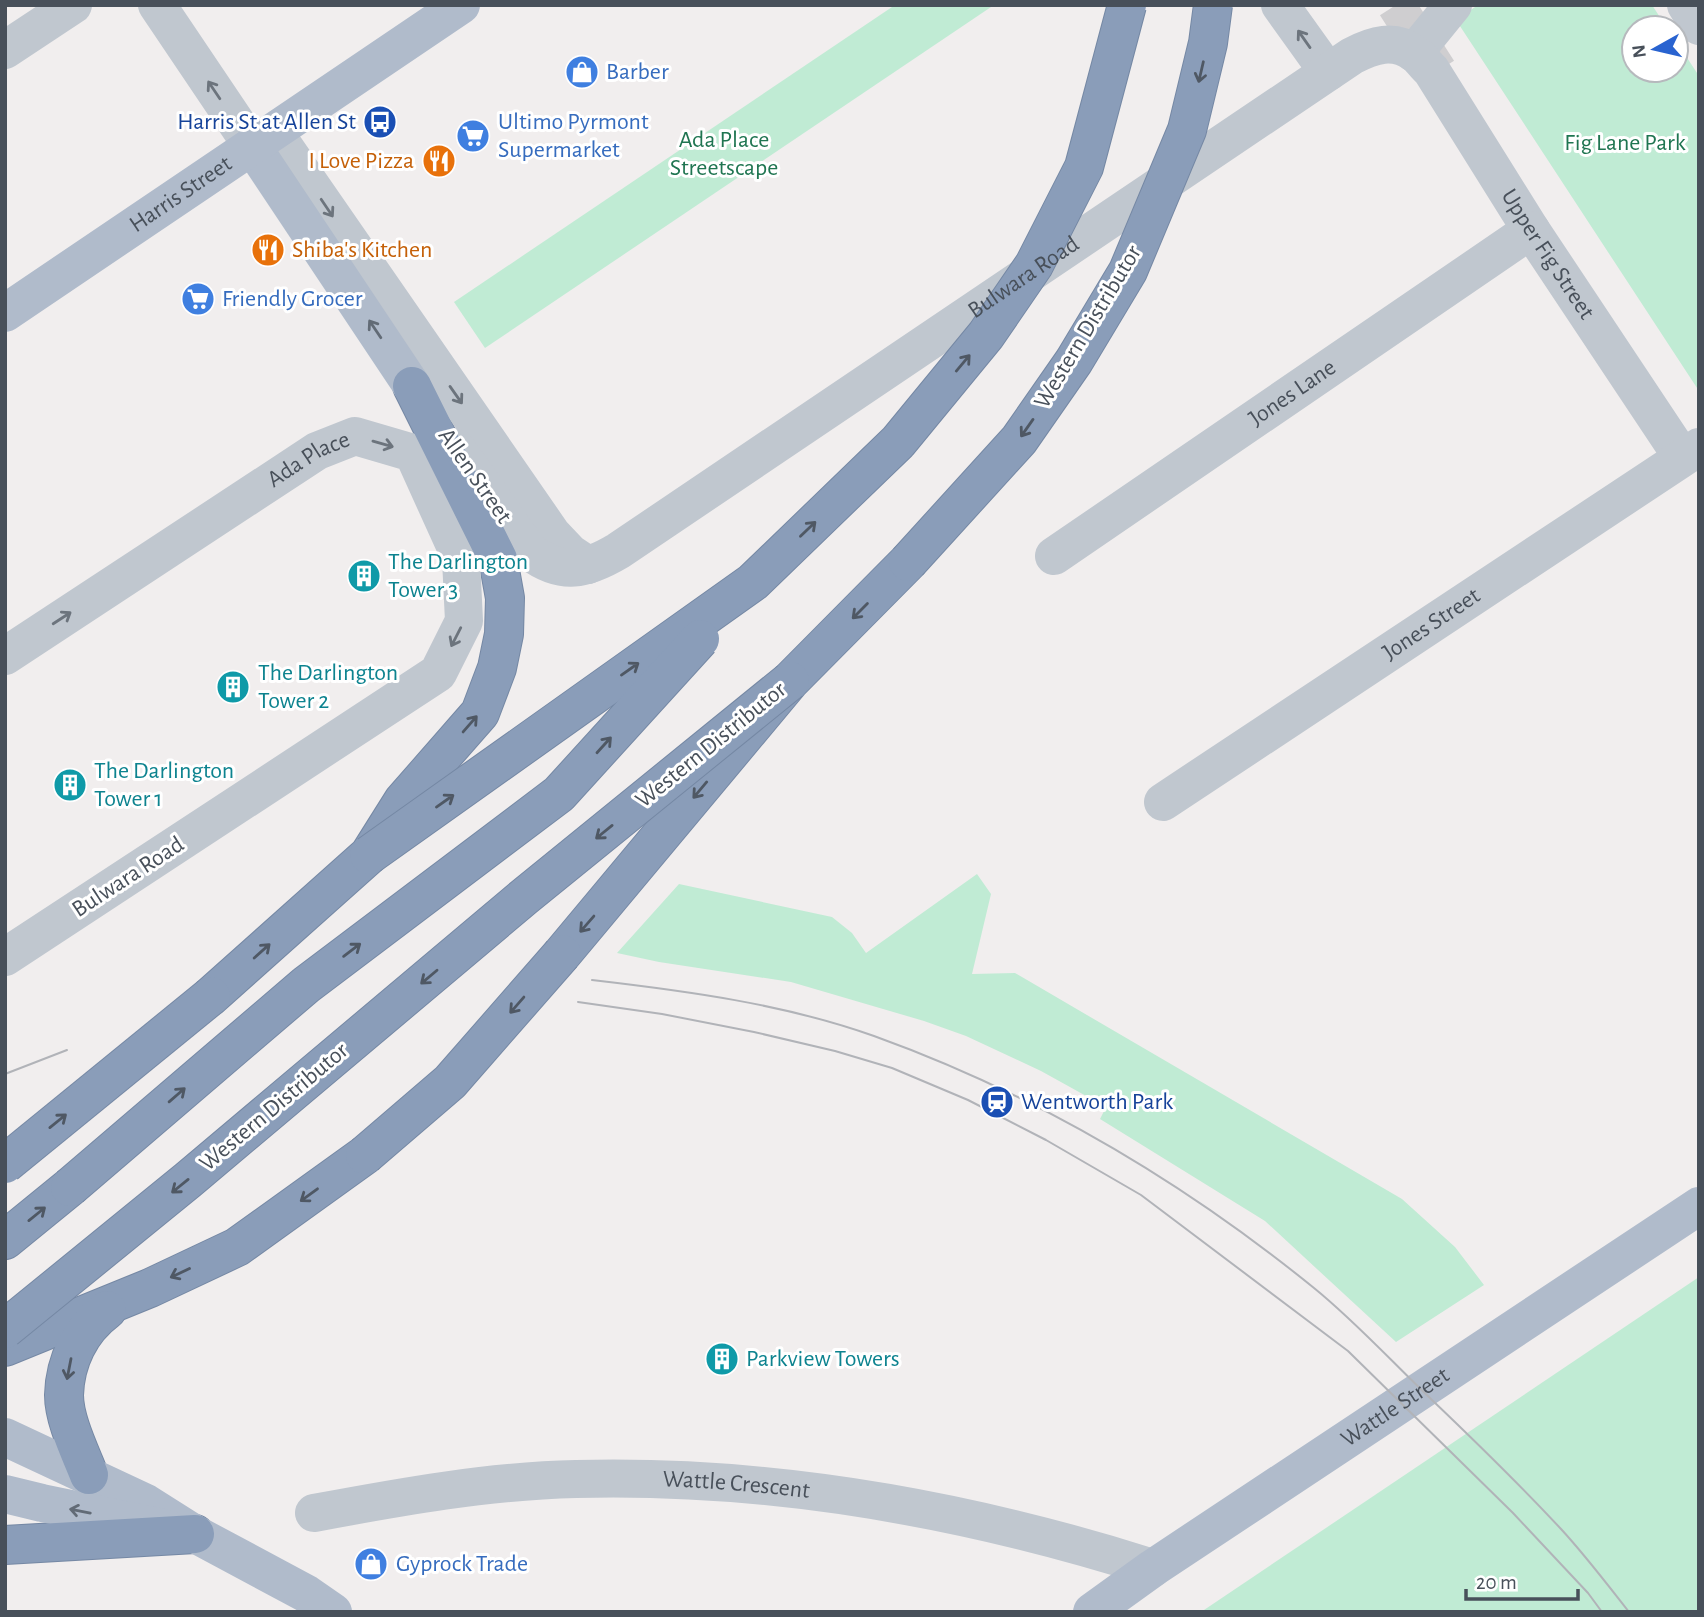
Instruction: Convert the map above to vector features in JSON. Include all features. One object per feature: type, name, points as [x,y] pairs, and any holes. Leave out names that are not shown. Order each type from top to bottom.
[{"type":"highway","points":[[5,1240],[70,1188],[306,985],[558,794],[753,582],[898,442],[986,335],[1034,265],[1084,167],[1127,5]]},
{"type":"highway","name":"Western Distributor","points":[[5,1329],[524,897],[790,681],[929,541],[1019,440],[1074,361],[1128,271],[1187,130],[1208,43],[1213,5]]},
{"type":"highway","points":[[369,855],[403,801],[480,713],[496,668],[503,634],[505,598],[498,559],[412,386]]},
{"type":"highway","points":[[5,1164],[211,996],[369,855],[753,582]]},
{"type":"highway","points":[[5,1347],[123,1299],[237,1247],[365,1155],[450,1082],[613,894],[790,681]]},
{"type":"highway","points":[[89,1475],[72,1431],[64,1396],[73,1349],[92,1321],[123,1299]]},
{"type":"highway","points":[[5,1545],[195,1534]]},
{"type":"main road","name":"Harris Street","points":[[5,313],[461,5]]},
{"type":"main road","name":"Allen Street","points":[[263,139],[412,386]]},
{"type":"main road","name":"Wattle Street","points":[[1092,1612],[1153,1568],[1699,1206]]},
{"type":"main road","points":[[5,1437],[146,1503],[195,1534],[307,1594],[333,1612]]},
{"type":"main road","points":[[5,1493],[195,1534]]},
{"type":"street","points":[[5,50],[74,5]]},
{"type":"street","name":"Allen Street","points":[[157,5],[263,139],[552,534],[570,553],[588,565]]},
{"type":"street","points":[[1280,5],[1328,72]]},
{"type":"street","points":[[1414,53],[1453,5]]},
{"type":"street","points":[[1686,5],[1699,26]]},
{"type":"street","name":"Bulwara Road","points":[[588,565],[607,558],[629,544],[1328,72],[1372,45],[1392,44],[1414,53]]},
{"type":"street","name":"Upper Fig Street","points":[[1414,53],[1431,70],[1531,230],[1690,452]]},
{"type":"street","name":"Jones Lane","points":[[1054,556],[1531,230]]},
{"type":"street","name":"Allen Street","points":[[412,386],[530,552],[556,566],[574,569],[588,565]]},
{"type":"street","name":"Ada Place","points":[[5,656],[317,451],[355,436],[413,453],[461,559],[464,621],[438,673],[391,705]]},
{"type":"street","name":"Jones Street","points":[[1163,802],[1690,452]]},
{"type":"street","name":"Bulwara Road","points":[[5,957],[391,705]]},
{"type":"street","name":"Wattle Crescent","points":[[314,1513],[426,1492],[575,1479],[716,1482],[844,1496],[973,1518],[1087,1547],[1153,1568]]},
{"type":"green space","name":"Ada Place Streetscape","points":[[895,5],[994,5],[485,348],[454,302]]},
{"type":"green space","name":"Fig Lane Park","points":[[1478,5],[1652,5],[1658,14],[1620,14],[1620,84],[1690,84],[1690,62],[1699,76],[1699,391],[1456,20]]},
{"type":"green space","points":[[977,874],[991,894],[972,974],[1015,973],[1402,1199],[1455,1247],[1484,1285],[1396,1342],[1265,1221],[1100,1119],[1106,1107],[1041,1071],[966,1036],[924,1021],[791,982],[617,953],[679,884],[832,917],[852,933],[866,953]]},
{"type":"green space","points":[[1699,1277],[1699,1612],[1201,1612]]},
{"type":"tunnel","points":[[1396,5],[1438,71]]},
{"type":"tram line","points":[[592,980],[699,994],[770,1007],[840,1025],[934,1059],[992,1085],[1105,1144],[1159,1177],[1264,1249],[1345,1315],[1545,1513],[1579,1549],[1629,1612]]},
{"type":"tram line","points":[[578,1002],[662,1014],[754,1032],[892,1068],[968,1100],[1046,1140],[1141,1195],[1348,1351],[1513,1513],[1588,1593],[1602,1612]]},
{"type":"tram line","points":[[5,1074],[67,1050]]},
{"type":"place","name":"Barber","points":[[582,72]]},
{"type":"place","name":"Harris St at Allen St","points":[[380,122]]},
{"type":"place","name":"Ultimo Pyrmont Supermarket","points":[[473,136]]},
{"type":"place","name":"I Love Pizza","points":[[439,161]]},
{"type":"place","name":"Shiba's Kitchen","points":[[268,250]]},
{"type":"place","name":"Friendly Grocer","points":[[198,299]]},
{"type":"place","name":"The Darlington Tower 3","points":[[364,576]]},
{"type":"place","name":"The Darlington Tower 2","points":[[233,687]]},
{"type":"place","name":"The Darlington Tower 1","points":[[70,785]]},
{"type":"place","name":"Wentworth Park","points":[[997,1102]]},
{"type":"place","name":"Parkview Towers","points":[[722,1359]]},
{"type":"place","name":"Gyprock Trade","points":[[371,1564]]}]
